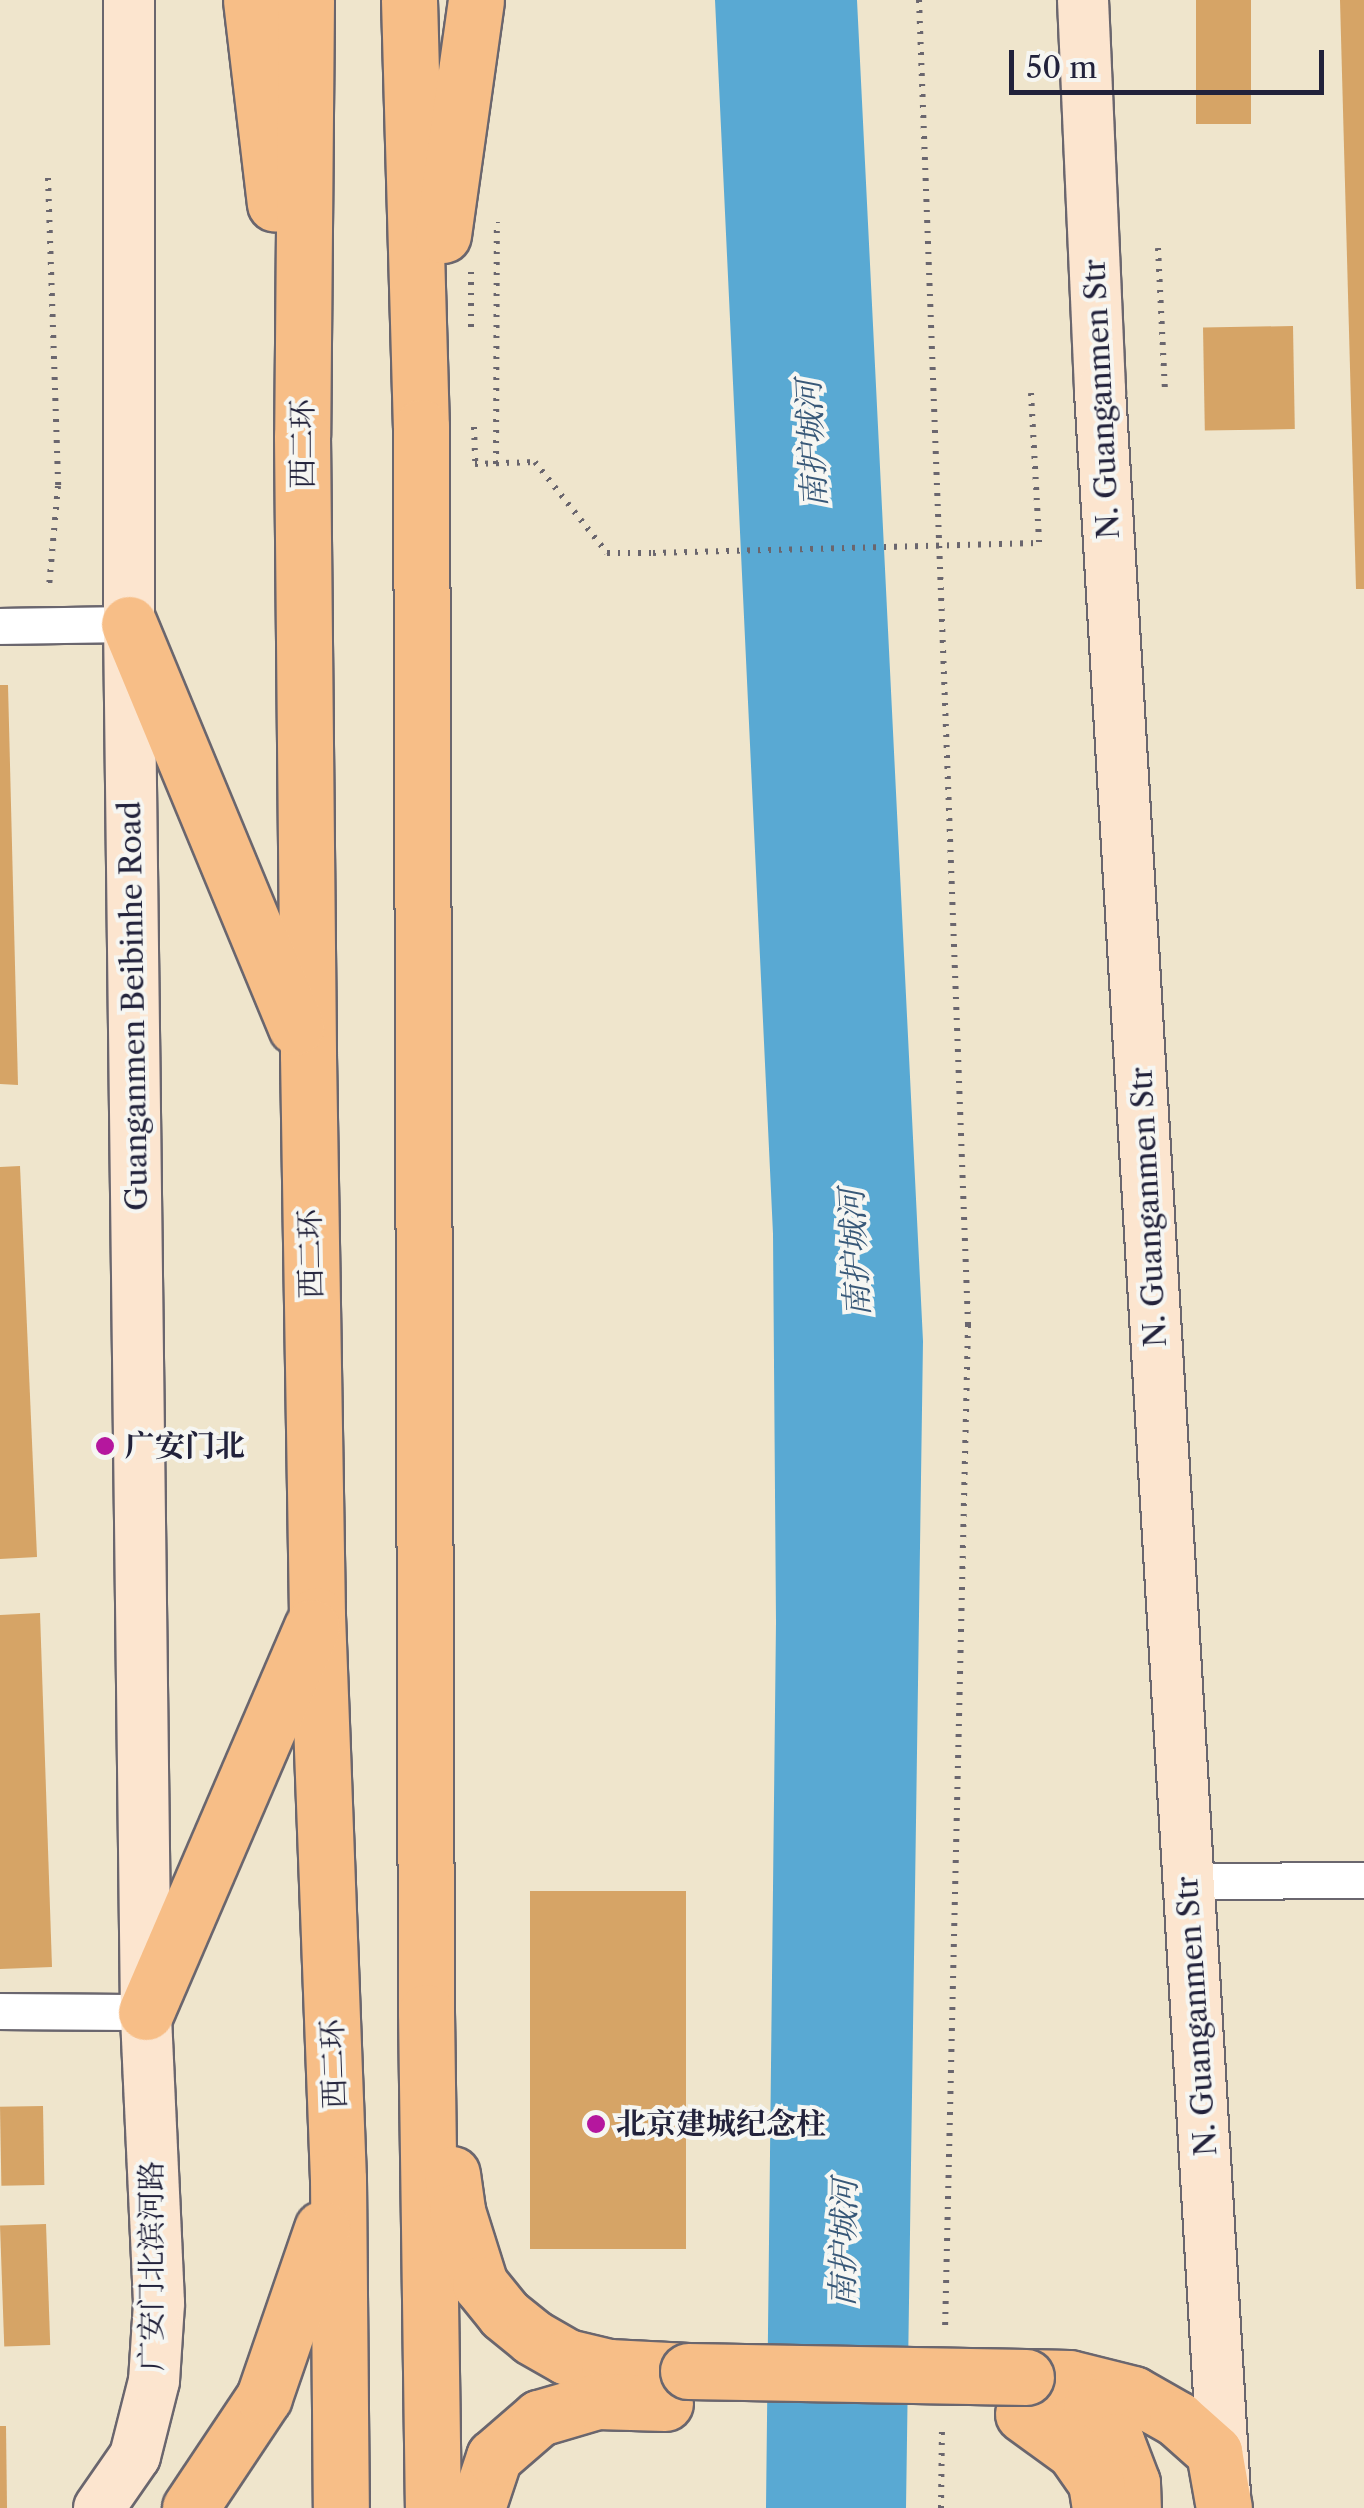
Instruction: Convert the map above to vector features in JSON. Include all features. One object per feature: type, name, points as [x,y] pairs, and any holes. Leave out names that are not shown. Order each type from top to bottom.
[{"type":"highway","points":[[251,0],[302,436]]},
{"type":"highway","name":"西二环","points":[[306,0],[302,436],[308,1056],[317,1614],[338,2178],[341,2508]]},
{"type":"highway","points":[[408,0],[421,427],[426,2012],[433,2508]]},
{"type":"highway","points":[[421,427],[460,89],[476,0]]},
{"type":"highway","points":[[129,624],[308,1056]]},
{"type":"highway","points":[[146,2012],[317,1614]]},
{"type":"highway","points":[[426,2012],[457,2211],[480,2284],[518,2326],[566,2358],[690,2387]]},
{"type":"highway","points":[[190,2508],[264,2397],[338,2178]]},
{"type":"highway","points":[[477,2508],[494,2457],[538,2418],[597,2401],[690,2387],[1134,2394],[1176,2419],[1214,2452],[1224,2508]]},
{"type":"highway","points":[[1031,2390],[1096,2482],[1100,2508]]},
{"type":"highway","points":[[1031,2390],[1092,2406],[1116,2440],[1132,2482],[1133,2508]]},
{"type":"street","name":"Guanganmen Beibinhe Road","points":[[129,0],[129,624],[146,2012]]},
{"type":"street","name":"N. Guanganmen Str","points":[[1083,0],[1100,391],[1224,2508]]},
{"type":"street","points":[[0,626],[129,624]]},
{"type":"street","points":[[1188,1881],[1364,1880]]},
{"type":"street","points":[[0,2011],[146,2012]]},
{"type":"street","name":"广安门北滨河路","points":[[99,2508],[135,2456],[154,2380],[158,2303],[146,2012]]},
{"type":"path","points":[[919,0],[968,1324],[944,2334]]},
{"type":"path","points":[[48,178],[58,486],[49,590]]},
{"type":"path","points":[[496,464],[497,206]]},
{"type":"path","points":[[1158,248],[1165,390]]},
{"type":"path","points":[[471,268],[471,341]]},
{"type":"path","points":[[473,412],[475,464],[535,462],[608,553],[1039,543],[1031,393]]},
{"type":"path","points":[[940,2508],[943,2411]]},
{"type":"water","name":"南护城河","points":[[715,0],[857,0],[923,1341],[906,2508],[766,2508],[776,1622],[773,1234]]},
{"type":"building","points":[[1196,0],[1251,0],[1251,124],[1196,124]]},
{"type":"building","points":[[1340,0],[1364,0],[1364,589],[1356,589]]},
{"type":"building","points":[[1293,326],[1295,429],[1205,431],[1203,328]]},
{"type":"building","points":[[0,685],[8,685],[18,1085],[0,1084]]},
{"type":"building","points":[[20,1166],[37,1557],[0,1559],[0,1167]]},
{"type":"building","points":[[40,1613],[52,1967],[0,1969],[0,1615]]},
{"type":"building","points":[[530,1891],[686,1891],[686,2249],[530,2249]]},
{"type":"building","points":[[43,2106],[44,2185],[1,2186],[0,2107]]},
{"type":"building","points":[[46,2224],[50,2345],[4,2347],[0,2226]]},
{"type":"building","points":[[0,2426],[6,2426],[7,2508],[0,2508]]},
{"type":"place","name":"广安门北","points":[[105,1446]]},
{"type":"place","name":"北京建城纪念柱","points":[[596,2124]]}]
